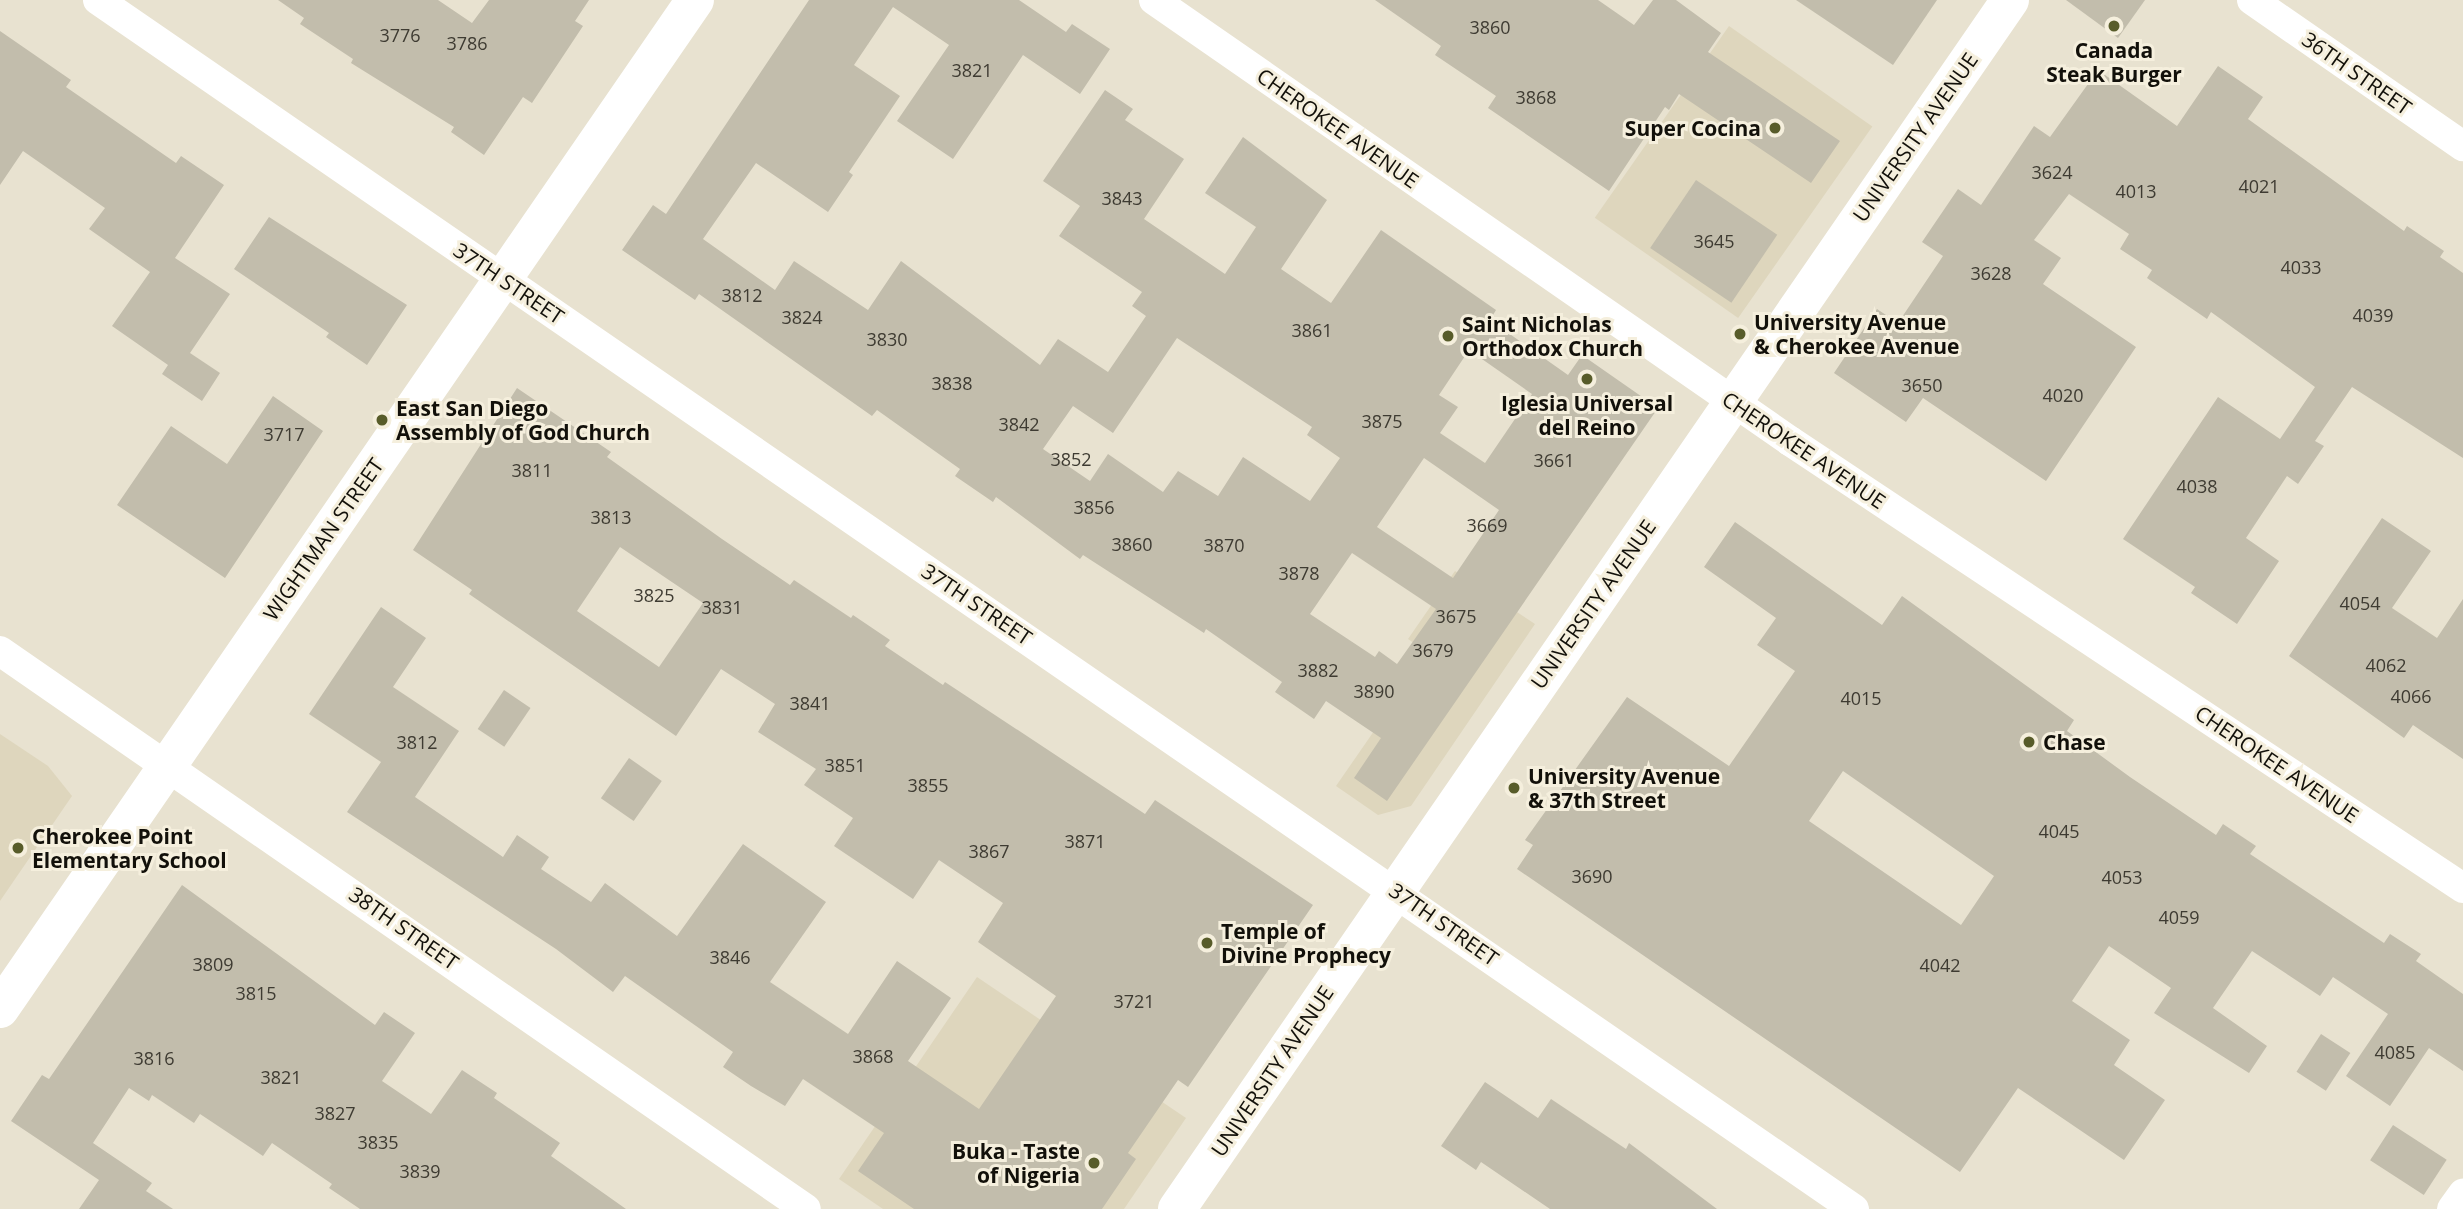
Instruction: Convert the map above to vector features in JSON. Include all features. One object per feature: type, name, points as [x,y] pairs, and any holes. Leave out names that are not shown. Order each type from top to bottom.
[{"type":"main road","name":"WIGHTMAN STREET","points":[[0,1009],[695,0]]},
{"type":"main road","name":"UNIVERSITY AVENUE","points":[[1177,1209],[2010,0]]},
{"type":"street","name":"37TH STREET","points":[[98,0],[1854,1209]]},
{"type":"street","name":"CHEROKEE AVENUE","points":[[1154,0],[1733,402],[2463,888]]},
{"type":"street","name":"36TH STREET","points":[[2252,0],[2463,146]]},
{"type":"street","name":"38TH STREET","points":[[0,651],[169,765],[806,1209]]},
{"type":"street","points":[[2452,1209],[2463,1194]]},
{"type":"shaded area","points":[[1729,26],[1872,126],[1738,318],[1595,218]]},
{"type":"shaded area","points":[[1455,571],[1535,624],[1411,806],[1378,815],[1336,786],[1428,653],[1408,639]]},
{"type":"shaded area","name":"Cherokee Point Elementary School","points":[[0,734],[48,766],[72,796],[0,901]]},
{"type":"shaded area","points":[[977,977],[1186,1118],[1124,1209],[883,1209],[839,1179]]},
{"type":"building","points":[[278,0],[438,0],[472,23],[489,0],[589,0],[575,21],[583,26],[532,103],[523,97],[484,155],[451,132],[454,127],[351,63],[353,59],[300,24],[304,18]]},
{"type":"building","points":[[809,0],[1019,0],[1066,32],[1072,24],[1110,49],[1080,94],[1023,55],[953,159],[897,121],[949,45],[893,7],[854,65],[900,96],[849,172],[853,175],[828,212],[756,163],[703,239],[775,290],[794,261],[868,310],[901,261],[1040,365],[1058,339],[1108,372],[1146,316],[1132,306],[1142,292],[1059,236],[1080,206],[1043,181],[1105,90],[1133,109],[1125,120],[1184,159],[1144,219],[1225,274],[1256,227],[1205,193],[1243,137],[1327,200],[1281,269],[1331,303],[1381,230],[1496,310],[1490,320],[1568,375],[1582,355],[1658,408],[1387,801],[1354,778],[1381,738],[1326,701],[1314,719],[1275,692],[1282,682],[1206,629],[1204,633],[1083,555],[1080,559],[996,497],[993,502],[955,476],[960,469],[877,410],[872,416],[699,294],[695,300],[622,250],[653,205],[666,214]],"holes":[[[1177,338],[1312,427],[1307,435],[1340,458],[1310,501],[1243,457],[1218,496],[1178,471],[1163,492],[1108,454],[1090,481],[1043,449],[1073,406],[1113,433]],[[1469,350],[1532,394],[1485,463],[1440,433],[1458,407],[1439,395]],[[1424,458],[1499,510],[1453,578],[1377,527]],[[1352,553],[1436,609],[1397,664],[1379,651],[1375,657],[1310,614]]]},
{"type":"building","points":[[1375,0],[1598,0],[1634,25],[1653,0],[1676,0],[1721,33],[1708,52],[1840,141],[1811,183],[1679,94],[1669,110],[1665,107],[1609,191],[1488,108],[1496,96],[1435,55],[1441,46]]},
{"type":"building","points":[[1796,0],[1937,0],[1893,65]]},
{"type":"building","name":"Canada Steak Burger","points":[[2066,0],[2145,0],[2118,38]]},
{"type":"building","points":[[0,31],[71,80],[66,87],[176,163],[181,156],[224,185],[175,258],[230,294],[190,353],[220,373],[202,401],[162,374],[168,365],[112,326],[150,272],[89,229],[105,208],[23,151],[0,185]]},
{"type":"building","points":[[2218,66],[2263,97],[2248,119],[2404,231],[2407,226],[2444,251],[2440,257],[2463,273],[2463,458],[2352,387],[2315,441],[2324,446],[2298,484],[2287,476],[2246,538],[2279,561],[2237,624],[2191,593],[2195,587],[2123,539],[2218,397],[2280,439],[2315,387],[2211,312],[2207,319],[2147,278],[2152,270],[2120,249],[2129,234],[2069,194],[2034,240],[2061,258],[2043,284],[2136,347],[2046,481],[1923,398],[1906,422],[1834,373],[1877,309],[1898,323],[1943,256],[1922,242],[1958,189],[1981,205],[2034,126],[2050,137],[2098,70],[2177,126]]},
{"type":"building","points":[[1696,180],[1777,235],[1731,303],[1650,248]]},
{"type":"building","points":[[269,217],[407,305],[367,365],[326,337],[329,333],[234,269]]},
{"type":"building","points":[[517,388],[611,452],[607,457],[722,539],[790,585],[794,580],[851,618],[853,615],[890,640],[885,646],[943,685],[945,682],[1145,814],[1155,800],[1313,905],[1188,1087],[1178,1080],[1128,1153],[1136,1159],[1102,1209],[914,1209],[858,1171],[884,1133],[803,1079],[785,1106],[751,1086],[723,1067],[733,1052],[625,976],[613,992],[556,949],[347,812],[381,762],[309,714],[381,607],[426,638],[393,687],[459,731],[415,797],[503,857],[517,835],[549,857],[541,869],[591,902],[605,883],[677,936],[743,844],[826,902],[770,982],[848,1034],[897,961],[951,998],[908,1061],[979,1109],[1056,996],[978,942],[1003,903],[939,860],[913,899],[834,846],[853,818],[804,785],[816,769],[758,732],[775,704],[721,669],[676,736],[469,594],[472,590],[413,550]],"holes":[[[620,547],[703,603],[659,667],[577,611]]]},
{"type":"building","points":[[273,396],[323,431],[225,578],[117,505],[171,426],[227,464]]},
{"type":"building","points":[[2382,518],[2431,551],[2392,608],[2437,638],[2463,599],[2463,759],[2413,725],[2404,738],[2289,656]]},
{"type":"building","points":[[1735,522],[1882,625],[1902,596],[2074,720],[2067,731],[2130,777],[2216,835],[2223,824],[2256,846],[2250,854],[2384,943],[2390,934],[2421,954],[2416,961],[2463,994],[2463,1071],[2429,1048],[2390,1106],[2346,1076],[2388,1014],[2333,977],[2320,996],[2252,951],[2213,1008],[2267,1046],[2249,1073],[2154,1013],[2171,988],[2109,946],[2072,1001],[2130,1040],[2114,1065],[2165,1100],[2124,1160],[2018,1088],[1960,1172],[1517,869],[1533,845],[1525,840],[1627,697],[1729,766],[1795,671],[1757,645],[1776,618],[1704,567]],"holes":[[[1843,771],[1994,876],[1961,925],[1809,821]]]},
{"type":"building","points":[[504,690],[531,708],[504,747],[478,729]]},
{"type":"building","points":[[629,758],[662,781],[634,821],[601,798]]},
{"type":"building","points":[[182,885],[375,1025],[384,1012],[415,1033],[382,1081],[431,1114],[462,1070],[497,1093],[494,1098],[560,1143],[551,1156],[626,1209],[360,1209],[329,1188],[332,1184],[272,1143],[263,1156],[200,1114],[194,1123],[152,1095],[149,1101],[129,1088],[93,1143],[152,1183],[146,1191],[173,1209],[79,1209],[99,1180],[11,1121],[42,1075],[49,1079]]},
{"type":"building","points":[[2321,1034],[2350,1053],[2326,1091],[2296,1072]]},
{"type":"building","points":[[1485,1082],[1538,1118],[1551,1099],[1626,1149],[1629,1143],[1717,1209],[1550,1209],[1481,1162],[1476,1170],[1441,1146]]},
{"type":"building","points":[[2393,1125],[2447,1160],[2424,1195],[2370,1160]]},
{"type":"place","name":"Canada Steak Burger","points":[[2114,26]]},
{"type":"place","name":"Super Cocina","points":[[1775,128]]},
{"type":"place","name":"University Avenue & Cherokee Avenue","points":[[1740,334]]},
{"type":"place","name":"Saint Nicholas Orthodox Church","points":[[1448,336]]},
{"type":"place","name":"Iglesia Universal del Reino","points":[[1587,379]]},
{"type":"place","name":"East San Diego Assembly of God Church","points":[[382,420]]},
{"type":"place","name":"Chase","points":[[2029,742]]},
{"type":"place","name":"University Avenue & 37th Street","points":[[1514,788]]},
{"type":"place","name":"Cherokee Point Elementary School","points":[[18,848]]},
{"type":"place","name":"Temple of Divine Prophecy","points":[[1207,943]]},
{"type":"place","name":"Buka - Taste of Nigeria","points":[[1094,1163]]}]
